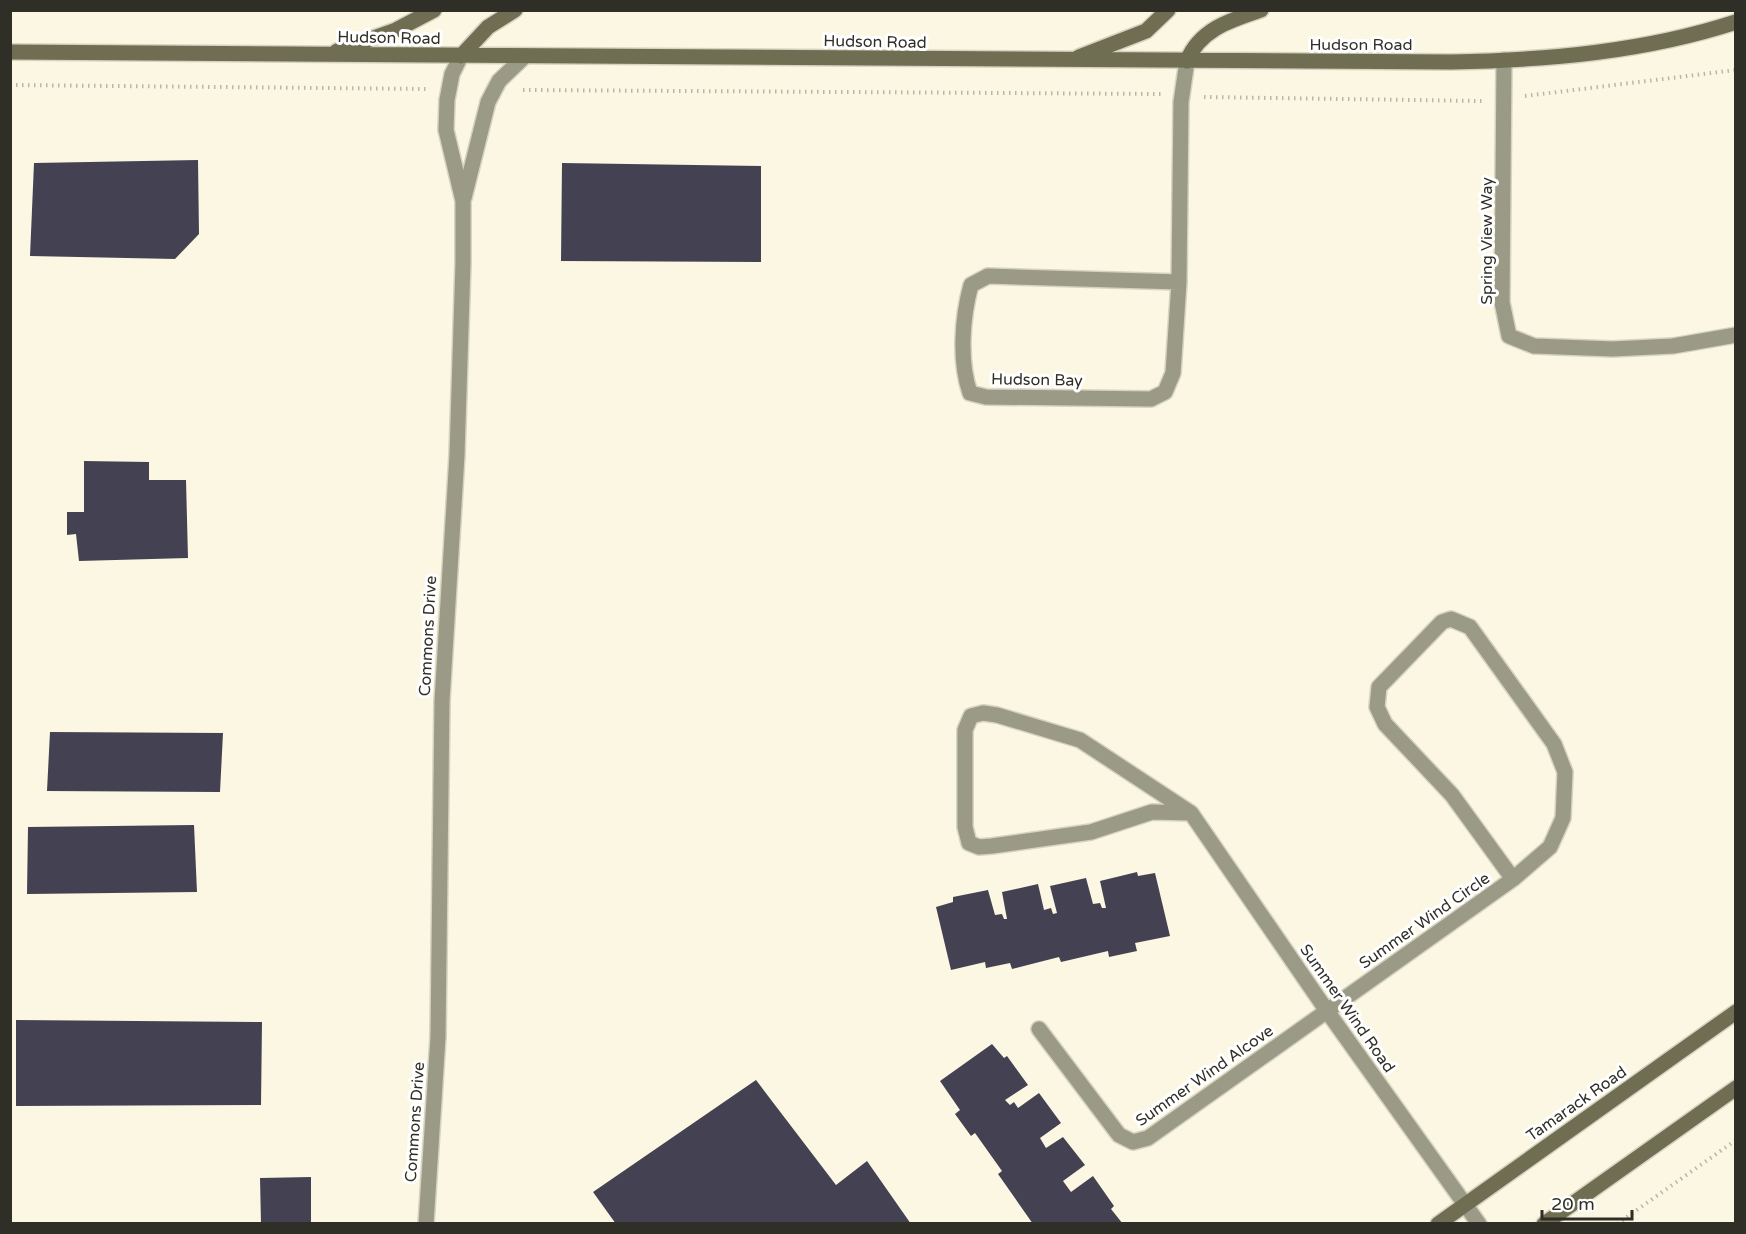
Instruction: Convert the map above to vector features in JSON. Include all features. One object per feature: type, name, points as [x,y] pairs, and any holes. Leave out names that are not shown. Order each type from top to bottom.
[{"type":"street","points":[[329,54],[396,30],[434,10]]},
{"type":"street","points":[[461,56],[488,27],[515,10]]},
{"type":"street","points":[[1068,60],[1146,31],[1168,10]]},
{"type":"street","points":[[1187,61],[1197,44],[1214,29],[1261,10]]},
{"type":"street","name":"Hudson Road","points":[[10,52],[1187,61],[1504,60],[1613,51],[1671,40],[1736,22]]},
{"type":"street","name":"Commons Drive","points":[[426,1224],[438,1037],[442,701],[460,392],[463,201],[446,130],[448,89],[461,56]]},
{"type":"street","points":[[463,201],[482,130],[484,112],[494,90],[525,56]]},
{"type":"street","name":"Spring View Way","points":[[1504,60],[1503,302],[1509,336],[1534,346],[1613,349],[1673,346],[1736,335]]},
{"type":"street","name":"Hudson Bay","points":[[1179,282],[988,276],[971,285],[966,302],[964,373],[970,393],[986,396],[1150,399],[1165,392],[1173,373],[1179,282],[1181,102],[1187,61]]},
{"type":"street","name":"Summer Wind Circle","points":[[1327,1011],[1513,879],[1550,847],[1563,818],[1565,772],[1554,744],[1470,627],[1451,619],[1442,622],[1378,687],[1377,707],[1385,724],[1452,795],[1513,879]]},
{"type":"street","points":[[983,713],[997,715],[1080,740],[1191,813],[1152,812],[1091,832],[979,847],[969,843],[965,827],[965,730],[971,716],[983,713]]},
{"type":"street","name":"Summer Wind Road","points":[[1191,813],[1327,1011],[1479,1224]]},
{"type":"street","name":"Summer Wind Alcove","points":[[1039,1029],[1119,1135],[1133,1142],[1148,1138],[1327,1011]]},
{"type":"street","name":"Tamarack Road","points":[[1438,1224],[1736,1012]]},
{"type":"street","points":[[1544,1224],[1736,1088]]},
{"type":"path","points":[[1531,95],[1736,70]]},
{"type":"path","points":[[10,85],[448,89]]},
{"type":"path","points":[[494,90],[1156,94]]},
{"type":"path","points":[[1204,97],[1481,101]]},
{"type":"path","points":[[1617,1224],[1736,1140]]},
{"type":"building","points":[[198,160],[199,234],[175,259],[30,256],[34,163]]},
{"type":"building","points":[[562,163],[761,166],[761,262],[561,261]]},
{"type":"building","points":[[84,461],[149,462],[149,480],[186,480],[188,558],[79,561],[76,534],[67,535],[67,512],[84,512]]},
{"type":"building","points":[[50,732],[223,733],[220,792],[47,791]]},
{"type":"building","points":[[194,825],[197,892],[27,894],[28,827]]},
{"type":"building","points":[[1137,872],[1138,876],[1155,873],[1170,936],[1135,943],[1137,951],[1109,957],[1108,951],[1061,962],[1059,957],[1012,969],[1010,963],[986,968],[985,962],[951,970],[936,907],[953,902],[953,897],[988,890],[995,915],[1002,914],[1004,919],[1007,919],[1002,892],[1038,884],[1044,910],[1051,908],[1053,914],[1057,913],[1050,886],[1086,878],[1093,904],[1100,903],[1102,908],[1106,908],[1100,881]]},
{"type":"building","points":[[16,1020],[262,1022],[261,1105],[16,1106]]},
{"type":"building","points":[[992,1044],[1004,1058],[1007,1056],[1028,1085],[1005,1100],[1010,1105],[1014,1102],[1018,1108],[1039,1093],[1061,1123],[1040,1138],[1046,1148],[1063,1137],[1085,1165],[1063,1181],[1071,1192],[1093,1176],[1114,1206],[1111,1209],[1123,1224],[1033,1224],[998,1174],[1002,1171],[975,1133],[971,1136],[955,1114],[960,1110],[940,1081]]},
{"type":"building","points":[[756,1080],[836,1185],[867,1161],[911,1224],[616,1224],[593,1192]]},
{"type":"building","points":[[311,1177],[311,1224],[261,1224],[260,1178]]}]
